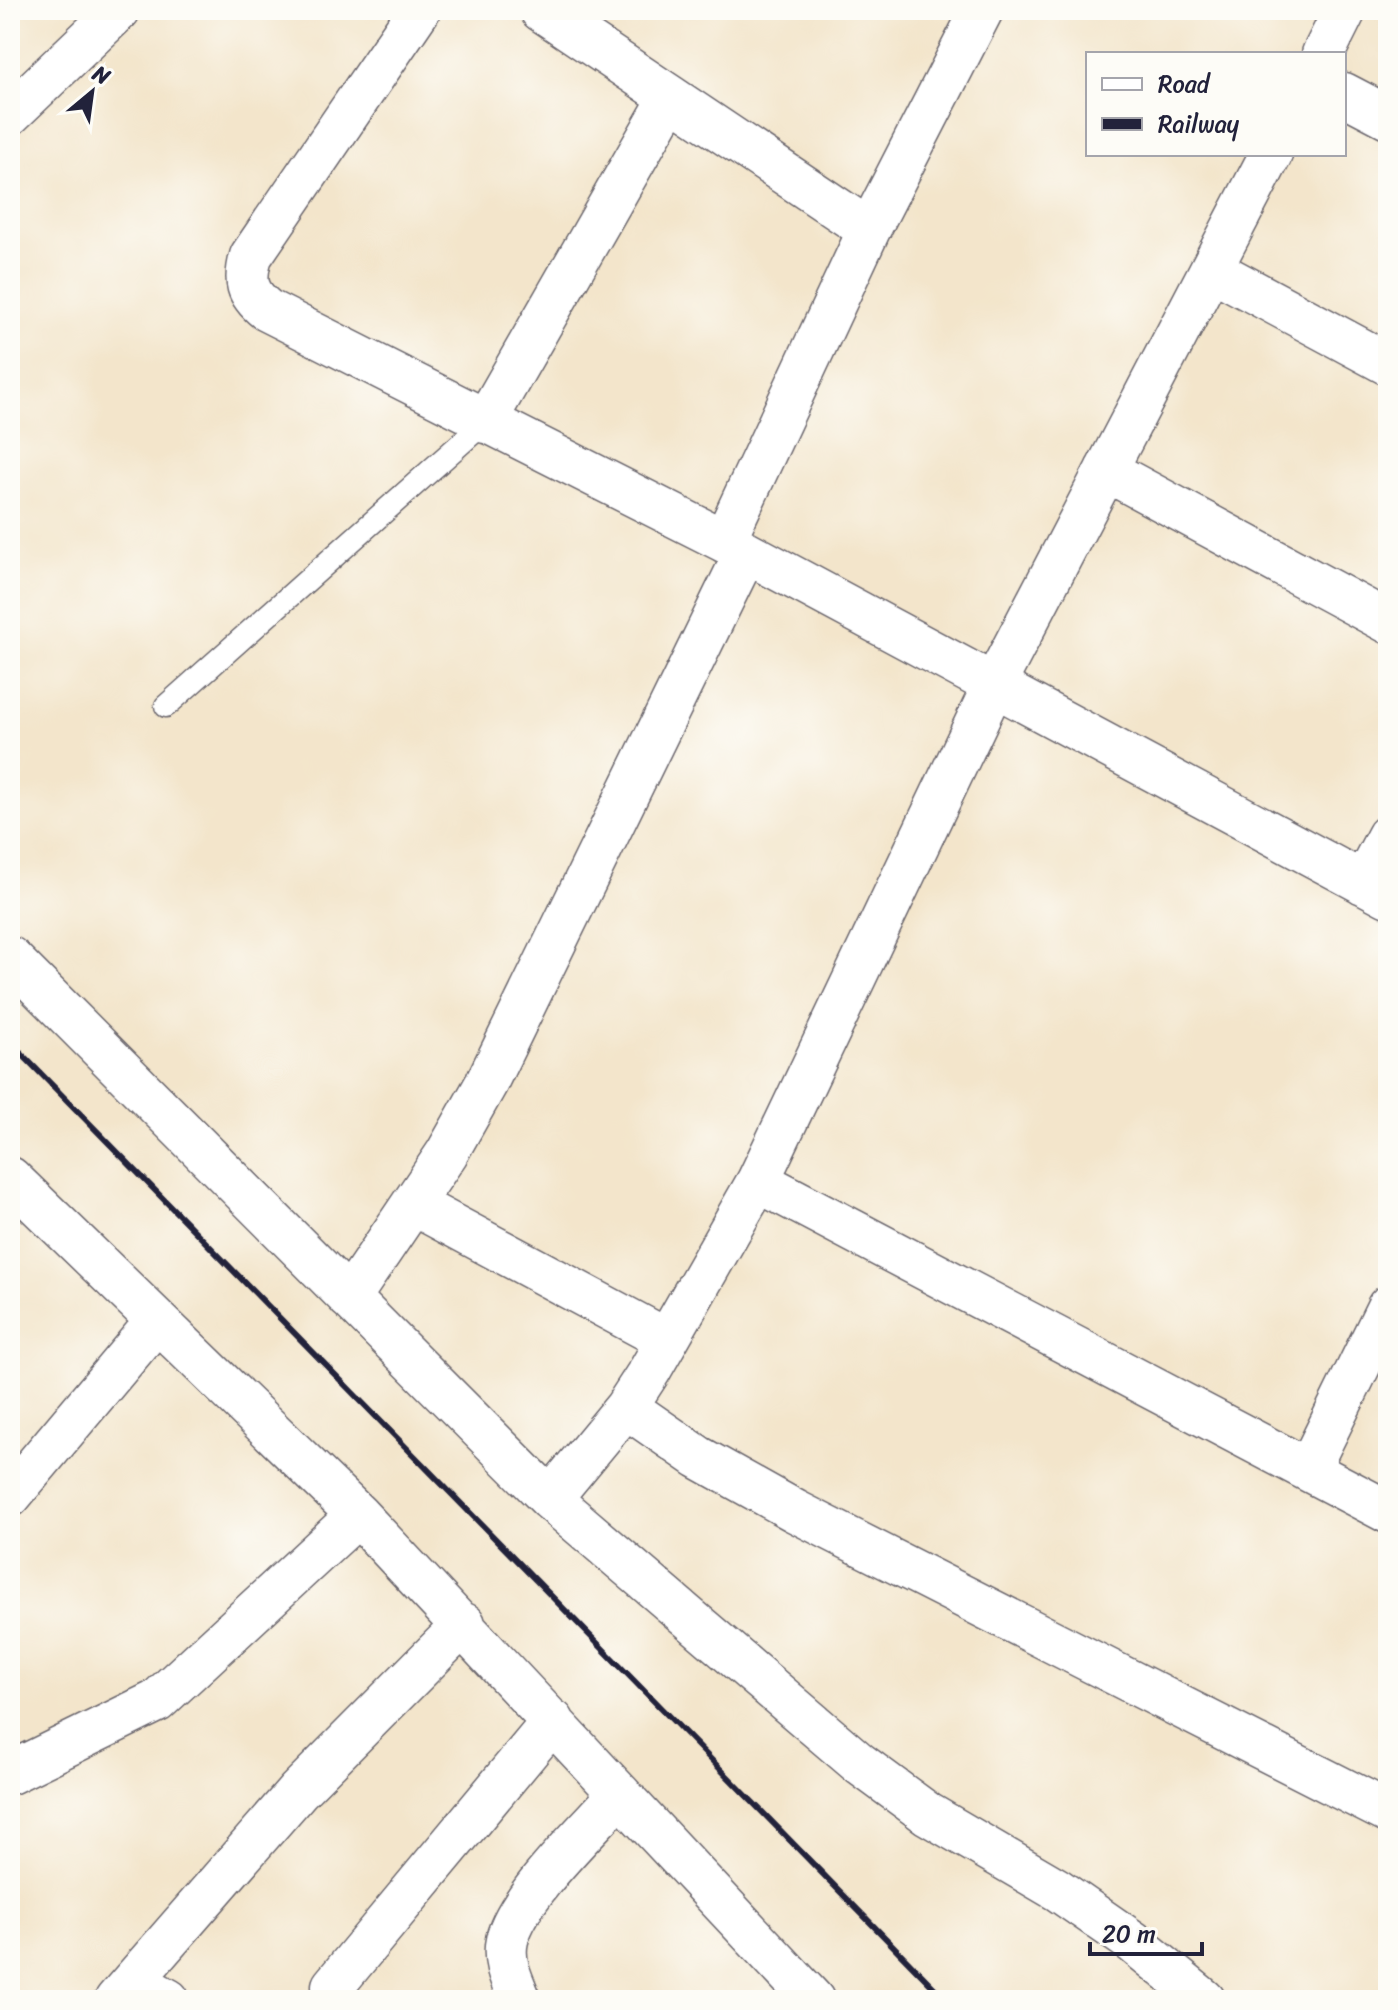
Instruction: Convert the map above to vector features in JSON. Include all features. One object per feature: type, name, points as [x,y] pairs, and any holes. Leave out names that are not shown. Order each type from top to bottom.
[{"type":"street","points":[[10,114],[119,10]]},
{"type":"street","points":[[419,10],[251,256],[245,277],[251,297],[267,310],[735,546],[1376,890],[1388,836]]},
{"type":"street","points":[[541,10],[869,230]]},
{"type":"street","points":[[349,1298],[447,1153],[486,1084],[735,546],[869,230],[982,10]]},
{"type":"street","points":[[1324,52],[1345,10]]},
{"type":"street","points":[[1346,95],[1388,117]]},
{"type":"street","points":[[485,422],[671,97]]},
{"type":"street","points":[[550,1499],[626,1407],[758,1181],[994,685],[1270,156]]},
{"type":"street","points":[[1211,269],[1388,364]]},
{"type":"street","points":[[1106,470],[1388,622]]},
{"type":"street","points":[[10,958],[550,1499],[860,1764],[928,1814],[1071,1898],[1133,1942],[1204,2000]]},
{"type":"street","points":[[758,1181],[1388,1512]]},
{"type":"street","points":[[12,1184],[358,1515],[464,1624],[813,2000]]},
{"type":"street","points":[[413,1204],[667,1340]]},
{"type":"street","points":[[1308,1470],[1388,1307]]},
{"type":"street","points":[[16,1477],[156,1322]]},
{"type":"street","points":[[626,1407],[698,1457],[795,1511],[1388,1812]]},
{"type":"street","points":[[10,1773],[157,1701],[358,1515]]},
{"type":"street","points":[[139,1994],[298,1791],[464,1624]]},
{"type":"street","points":[[333,1986],[553,1721]]},
{"type":"street","points":[[520,2000],[508,1971],[506,1942],[519,1908],[620,1794]]},
{"type":"lane","points":[[166,706],[485,422]]},
{"type":"railway","points":[[10,1042],[946,2000]]}]
